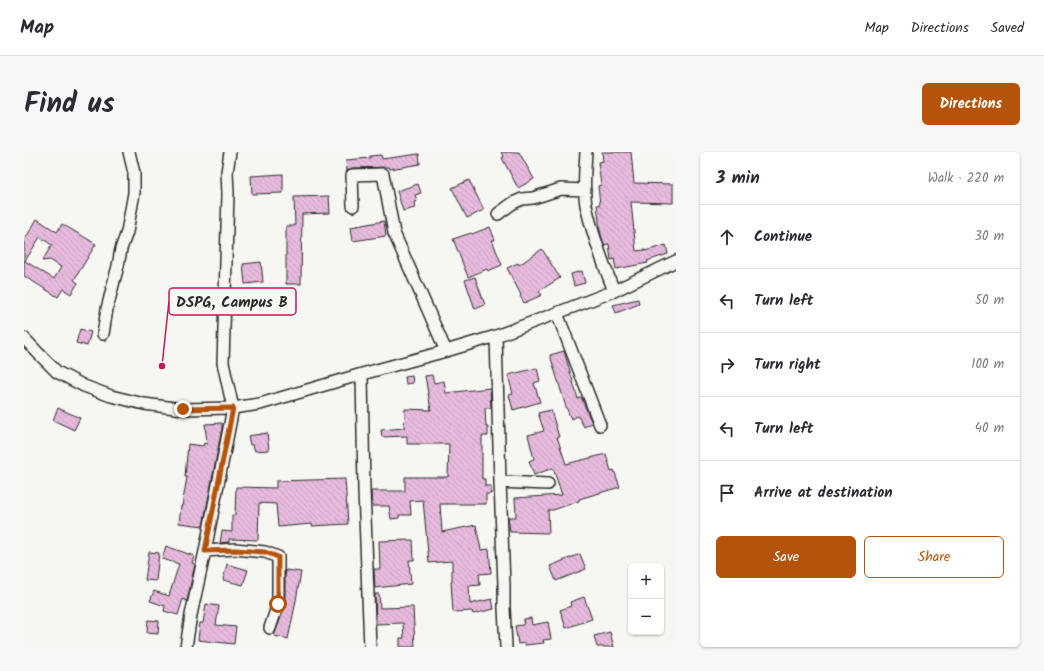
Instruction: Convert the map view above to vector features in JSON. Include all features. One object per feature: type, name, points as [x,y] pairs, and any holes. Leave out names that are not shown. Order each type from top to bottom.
[{"type":"street","points":[[103,334],[107,309],[121,248],[127,232],[134,194],[134,173],[129,152]]},
{"type":"street","points":[[186,647],[191,615],[233,408],[223,363],[228,194],[227,172],[230,152]]},
{"type":"street","points":[[586,152],[586,204],[603,263],[614,291]]},
{"type":"street","points":[[353,206],[352,175],[383,174],[394,233],[446,351]]},
{"type":"street","points":[[498,214],[512,203],[522,199],[533,198],[560,189],[585,190]]},
{"type":"street","points":[[24,338],[57,372],[84,386],[110,396],[144,404],[183,409],[233,408],[260,404],[496,336],[614,291],[676,262]]},
{"type":"street","points":[[557,313],[600,426]]},
{"type":"street","points":[[496,336],[506,647]]},
{"type":"street","points":[[362,374],[364,490],[370,647]]},
{"type":"street","points":[[500,482],[548,484]]},
{"type":"street","points":[[205,551],[235,550],[265,552],[278,557],[278,604],[270,628]]},
{"type":"building","points":[[501,152],[519,152],[534,179],[518,188],[502,158],[504,157]]},
{"type":"building","points":[[602,152],[631,152],[634,183],[673,184],[673,203],[631,202],[636,251],[645,251],[666,245],[668,254],[647,261],[648,263],[616,269],[614,259],[611,260],[609,244],[604,245],[600,231],[597,205],[600,204],[598,186],[601,185],[598,162],[603,161]]},
{"type":"building","points":[[419,154],[420,164],[390,169],[389,167],[352,168],[347,171],[346,160],[370,158],[370,156],[381,155],[382,159]]},
{"type":"building","points":[[283,174],[283,193],[252,194],[251,176]]},
{"type":"building","points":[[469,180],[484,210],[467,218],[452,188]]},
{"type":"building","points":[[418,184],[421,193],[415,195],[417,201],[414,202],[415,208],[403,211],[397,191]]},
{"type":"building","points":[[329,196],[330,213],[302,214],[301,284],[286,284],[286,226],[295,226],[294,197]]},
{"type":"building","points":[[37,219],[57,232],[62,224],[96,244],[74,280],[78,283],[71,294],[63,289],[58,297],[24,276],[24,241]],"holes":[[[40,237],[52,245],[42,261],[50,260],[61,267],[54,279],[25,261]]]},
{"type":"building","points":[[384,221],[386,236],[353,241],[351,227]]},
{"type":"building","points":[[490,227],[495,240],[492,240],[502,265],[488,271],[487,269],[468,277],[453,239]]},
{"type":"building","points":[[542,249],[560,278],[539,291],[542,295],[524,303],[507,268],[518,263],[519,265]]},
{"type":"building","points":[[261,262],[263,282],[245,284],[243,264]]},
{"type":"building","points":[[582,271],[585,283],[574,286],[571,274]]},
{"type":"building","points":[[475,277],[485,305],[475,309],[465,280]]},
{"type":"building","points":[[638,299],[639,304],[616,313],[613,305]]},
{"type":"building","points":[[80,329],[91,332],[87,346],[76,343]]},
{"type":"building","points":[[564,351],[578,399],[581,397],[592,423],[584,427],[578,416],[571,419],[550,355]]},
{"type":"building","points":[[537,368],[540,381],[534,383],[540,402],[513,410],[509,395],[513,394],[508,375]]},
{"type":"building","points":[[432,375],[434,383],[444,381],[446,393],[490,388],[491,408],[485,408],[488,436],[482,436],[482,479],[485,479],[485,486],[491,486],[491,494],[486,494],[486,504],[440,504],[442,532],[476,525],[481,550],[489,549],[491,573],[479,574],[480,585],[469,586],[470,604],[492,599],[494,609],[473,614],[472,611],[453,612],[451,582],[452,561],[429,563],[423,500],[410,501],[411,515],[399,515],[399,518],[391,519],[389,506],[372,506],[371,491],[405,491],[405,477],[448,477],[449,444],[407,444],[407,436],[382,437],[381,430],[404,428],[405,409],[431,410],[425,376]]},
{"type":"building","points":[[412,376],[413,383],[406,384],[405,377]]},
{"type":"building","points":[[58,408],[80,418],[74,430],[53,420]]},
{"type":"building","points":[[551,410],[559,437],[557,437],[566,464],[606,454],[611,471],[614,470],[620,487],[579,499],[579,501],[553,510],[548,510],[549,533],[510,532],[508,517],[516,517],[515,498],[562,495],[553,468],[534,475],[529,461],[534,459],[528,435],[544,431],[538,413]]},
{"type":"building","points":[[222,423],[203,526],[179,523],[187,477],[185,477],[188,444],[203,446],[204,443],[207,444],[205,424]]},
{"type":"building","points":[[267,433],[269,450],[255,451],[253,445],[250,445],[248,436]]},
{"type":"building","points":[[345,479],[348,524],[312,526],[312,524],[278,527],[276,504],[259,503],[258,540],[229,539],[229,542],[220,543],[222,531],[232,532],[232,515],[235,515],[236,487],[276,488],[276,481]]},
{"type":"building","points":[[413,540],[414,560],[409,560],[411,584],[375,588],[374,569],[380,569],[379,541]]},
{"type":"building","points":[[166,546],[194,556],[192,563],[195,564],[187,601],[183,599],[178,615],[164,611],[165,606],[150,601],[154,591],[169,596],[179,564],[162,559]]},
{"type":"building","points":[[149,552],[159,553],[156,581],[145,580]]},
{"type":"building","points":[[580,554],[586,569],[556,581],[550,566]]},
{"type":"building","points":[[227,564],[248,570],[243,585],[223,580]]},
{"type":"building","points":[[286,570],[301,572],[288,639],[274,636],[285,606]]},
{"type":"building","points":[[375,594],[379,594],[380,608],[413,607],[415,647],[400,647],[400,638],[404,638],[403,623],[376,624]]},
{"type":"building","points":[[584,597],[592,619],[566,628],[560,610],[571,606],[570,602]]},
{"type":"building","points":[[206,604],[219,606],[216,625],[236,627],[234,644],[198,640],[200,623],[203,623]]},
{"type":"building","points":[[531,618],[532,625],[548,622],[551,639],[543,640],[544,643],[525,645],[525,643],[518,644],[515,626],[523,625],[524,619]]},
{"type":"building","points":[[148,620],[159,621],[158,634],[147,633]]},
{"type":"building","points":[[610,632],[614,647],[597,647],[594,636]]},
{"type":"place","name":"DSPG, Campus B","points":[[162,366]]},
{"type":"route","points":[[183,409],[233,408],[205,551],[235,550],[265,552],[278,557],[278,604]]}]
